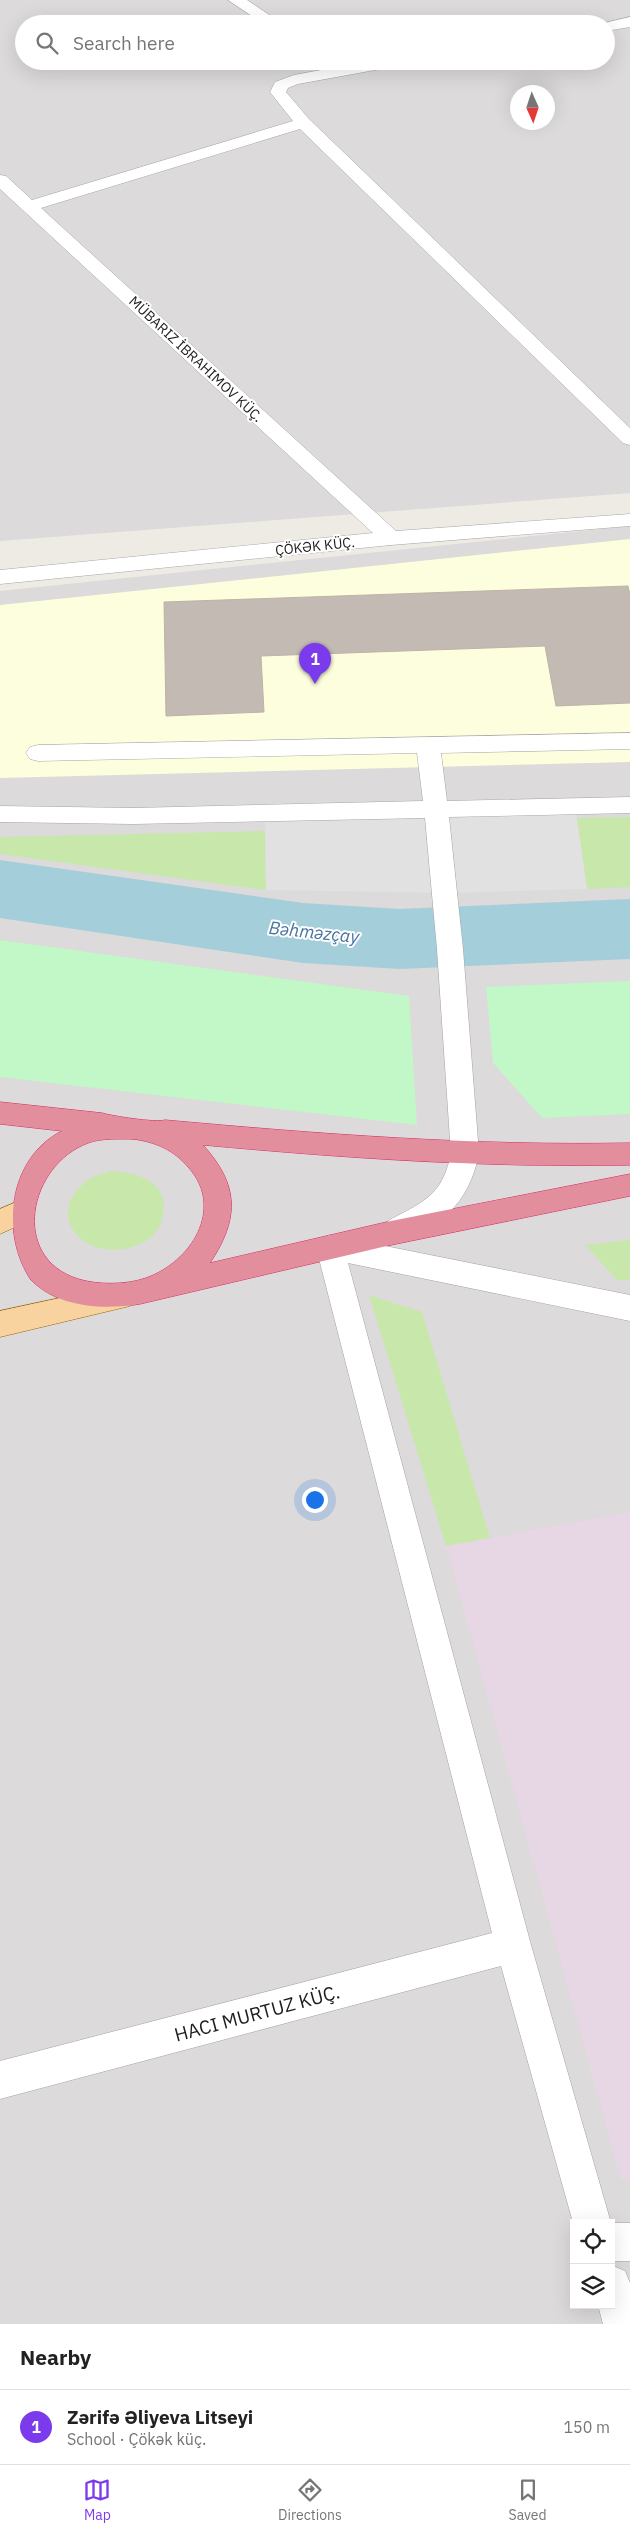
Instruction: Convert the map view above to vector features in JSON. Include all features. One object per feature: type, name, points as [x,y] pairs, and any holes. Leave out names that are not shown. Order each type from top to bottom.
[{"type":"highway","points":[[0,1113],[138,1128],[381,1150],[571,1156],[630,1154]]},
{"type":"highway","points":[[140,1292],[169,1281],[193,1263],[210,1241],[218,1216],[217,1190],[207,1168],[189,1149],[166,1135],[138,1128],[108,1128],[80,1134],[54,1148],[33,1167],[5,1212],[31,1262],[52,1280],[79,1292],[109,1296],[140,1292],[391,1233],[630,1185]]},
{"type":"main road","points":[[0,1324],[140,1292]]},
{"type":"street","points":[[236,0],[260,15]]},
{"type":"street","points":[[615,24],[630,22]]},
{"type":"street","points":[[327,70],[294,80],[281,86],[278,92],[303,124],[630,439]]},
{"type":"street","points":[[31,206],[303,124]]},
{"type":"street","name":"MÜBARIZ İBRAHIMOV KÜÇ.","points":[[0,180],[31,206],[391,538]]},
{"type":"street","name":"ÇÖKƏK KÜÇ.","points":[[0,577],[391,538],[630,520]]},
{"type":"street","points":[[38,753],[630,740]]},
{"type":"street","points":[[391,1233],[434,1210],[451,1194],[461,1176],[465,1154],[453,975],[437,810],[428,745]]},
{"type":"street","points":[[0,814],[133,816],[630,805]]},
{"type":"street","points":[[591,2219],[513,1945],[330,1248],[630,1308]]},
{"type":"street","points":[[0,2080],[513,1945]]},
{"type":"street","points":[[615,2242],[630,2242]]},
{"type":"street","points":[[615,2298],[623,2324]]},
{"type":"shaded area","points":[[0,0],[630,0],[630,493],[0,541]]},
{"type":"shaded area","points":[[630,526],[630,2324],[0,2324],[0,591]]},
{"type":"shaded area","points":[[630,539],[630,762],[0,778],[0,605]]},
{"type":"shaded area","points":[[575,806],[587,889],[445,893],[266,890],[265,813]]},
{"type":"shaded area","points":[[630,1512],[630,2181],[621,2180],[446,1546]]},
{"type":"green space","points":[[630,817],[630,887],[587,889],[577,818]]},
{"type":"green space","points":[[265,831],[266,890],[0,854],[0,837]]},
{"type":"green space","points":[[0,940],[409,996],[417,1125],[0,1077]]},
{"type":"green space","points":[[630,981],[630,1114],[542,1118],[493,1063],[486,987]]},
{"type":"green space","points":[[110,1171],[134,1174],[144,1178],[153,1184],[163,1200],[164,1212],[158,1229],[150,1238],[139,1245],[117,1250],[100,1248],[86,1242],[75,1233],[69,1221],[68,1207],[75,1193],[89,1179]]},
{"type":"green space","points":[[630,1240],[630,1279],[618,1281],[585,1245]]},
{"type":"green space","points":[[369,1295],[422,1312],[490,1538],[446,1546]]},
{"type":"building","points":[[628,586],[630,595],[630,703],[556,706],[545,646],[261,656],[264,712],[166,716],[164,602]]},
{"type":"waterway","name":"Bəhməzçay","points":[[0,889],[303,933],[400,939],[630,929]]},
{"type":"place","name":"Zərifə Əliyeva Litseyi","points":[[315,684]]}]
